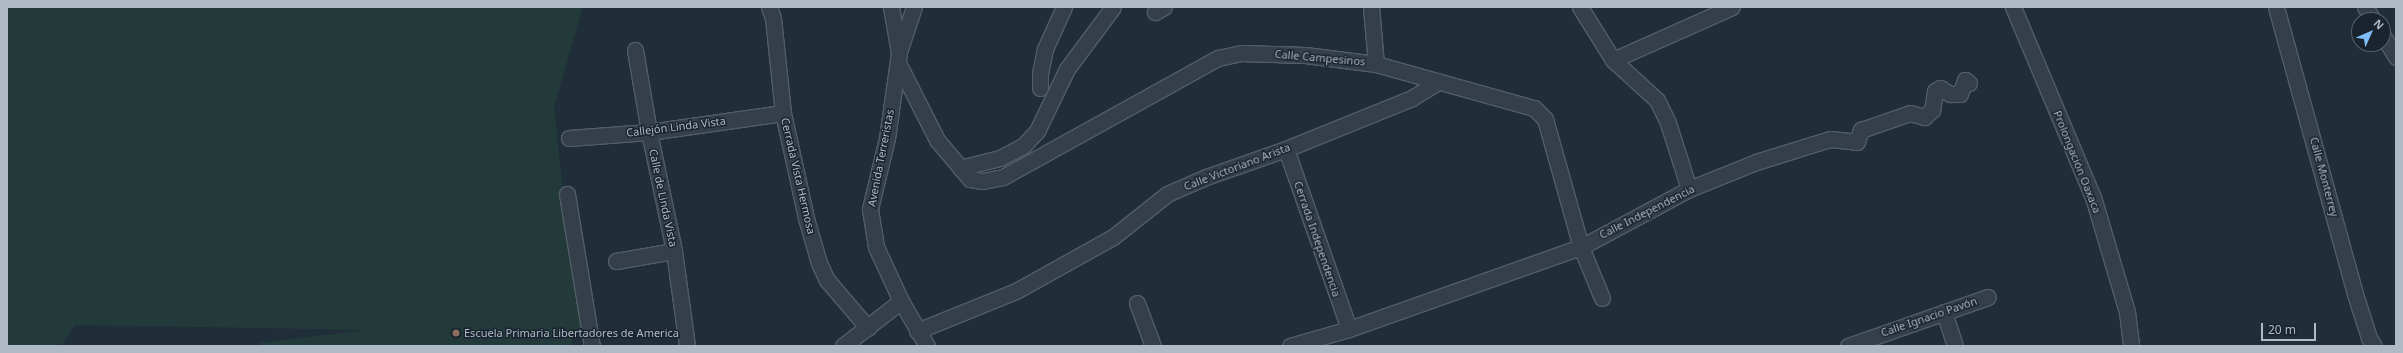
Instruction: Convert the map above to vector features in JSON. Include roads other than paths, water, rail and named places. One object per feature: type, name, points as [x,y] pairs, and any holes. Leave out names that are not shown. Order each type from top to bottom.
[{"type":"street","name":"Cerrada Vista Hermosa","points":[[769,7],[773,18],[784,113],[806,218],[819,263],[827,280],[868,328]]},
{"type":"street","name":"Avenida Terreristas","points":[[891,7],[898,58],[887,138],[870,209],[876,247],[902,301],[927,346]]},
{"type":"street","points":[[898,58],[914,7]]},
{"type":"street","points":[[1040,88],[1040,74],[1045,49],[1064,7]]},
{"type":"street","points":[[960,168],[1000,158],[1023,146],[1037,131],[1067,69],[1113,7]]},
{"type":"street","points":[[1371,7],[1376,64]]},
{"type":"street","points":[[1580,7],[1612,60],[1657,100],[1668,123],[1689,189]]},
{"type":"street","points":[[1612,60],[1732,7]]},
{"type":"street","name":"Prolongación Oaxaca","points":[[2013,7],[2093,196],[2127,312],[2131,346]]},
{"type":"street","name":"Calle Monterrey","points":[[2276,7],[2355,294],[2369,338],[2374,346]]},
{"type":"street","name":"Calle de Linda Vista","points":[[635,50],[649,132],[674,251],[687,346]]},
{"type":"street","name":"Calle Campesinos","points":[[898,58],[937,140],[970,179],[983,181],[1003,177],[1218,58],[1241,53],[1305,55],[1376,64],[1534,108],[1545,119],[1581,246],[1602,298]]},
{"type":"street","name":"Calle Independencia","points":[[1290,346],[1349,329],[1581,246],[1689,189],[1756,162],[1830,139],[1857,142],[1861,130],[1910,113],[1924,116],[1932,110],[1935,91],[1940,88],[1950,94],[1960,94],[1964,80],[1969,82]]},
{"type":"street","name":"Calle Victoriano Arista","points":[[918,332],[1016,291],[1113,236],[1167,194],[1206,177],[1286,149],[1412,98],[1438,82]]},
{"type":"street","name":"Callejón Linda Vista","points":[[569,138],[649,132],[784,113]]},
{"type":"street","name":"Cerrada Independencia","points":[[1286,149],[1349,329]]},
{"type":"street","points":[[567,194],[592,346]]},
{"type":"street","points":[[616,261],[674,251]]},
{"type":"street","name":"Calle Ignacio Pavón","points":[[1848,346],[1988,297]]},
{"type":"street","points":[[844,346],[902,301]]},
{"type":"street","points":[[1137,303],[1153,346]]},
{"type":"street","points":[[1944,312],[1954,346]]},
{"type":"place","name":"Escuela Primaria Libertadores de America","points":[[456,333]]}]
